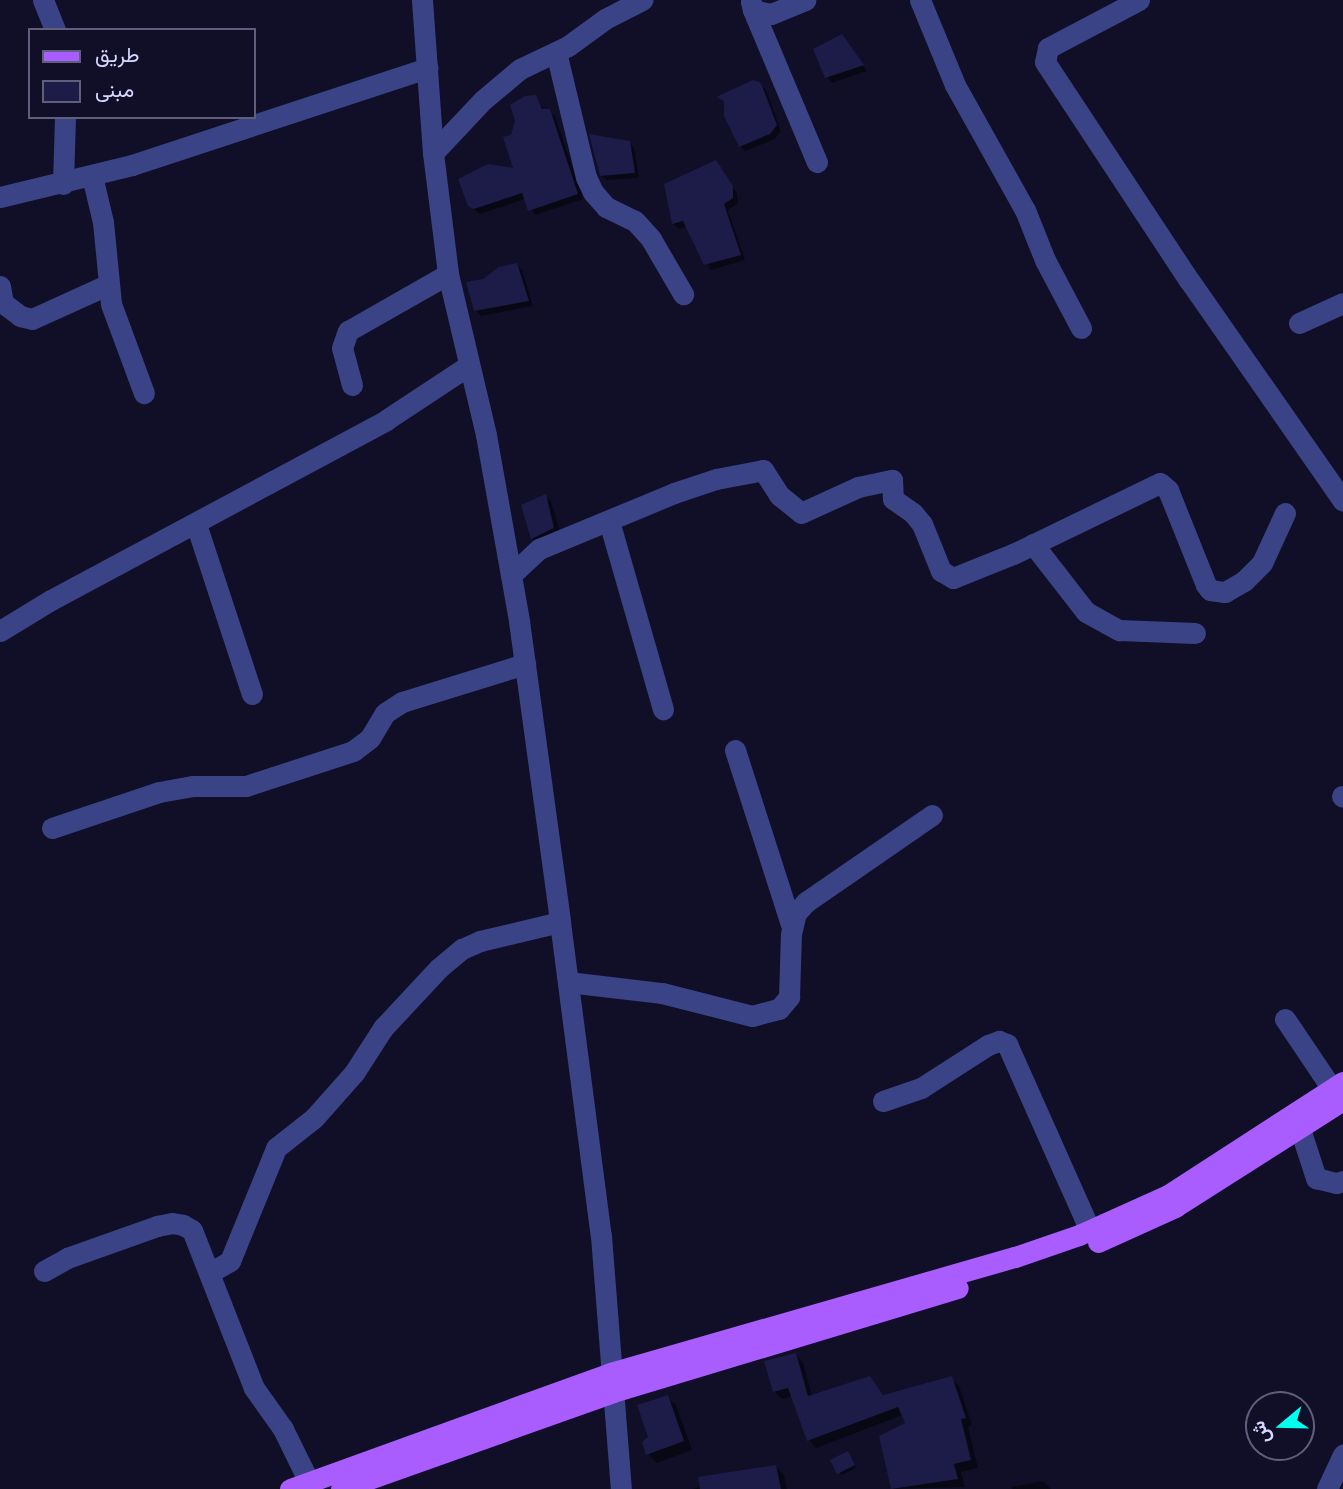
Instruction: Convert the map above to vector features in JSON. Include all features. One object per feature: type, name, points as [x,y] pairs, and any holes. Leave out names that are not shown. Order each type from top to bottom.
[{"type":"main road","points":[[1017,1263],[1168,1195],[1339,1090]]},
{"type":"main road","points":[[299,1486],[611,1383],[1017,1263],[1082,1249],[1175,1207],[1300,1129],[1339,1090]]},
{"type":"main road","points":[[341,1489],[611,1383]]},
{"type":"street","points":[[43,0],[54,28]]},
{"type":"street","points":[[422,0],[433,153],[448,274],[486,435],[511,575],[560,922],[601,1236],[621,1489]]},
{"type":"street","points":[[433,153],[483,100],[520,69],[556,52],[605,19],[642,0]]},
{"type":"street","points":[[752,5],[771,14],[805,0]]},
{"type":"street","points":[[920,0],[955,85],[1025,210],[1045,260],[1081,328]]},
{"type":"street","points":[[1139,0],[1048,48],[1045,62],[1189,281],[1343,501]]},
{"type":"street","points":[[752,5],[817,162]]},
{"type":"street","points":[[556,52],[586,177],[593,192],[606,207],[635,221],[651,239],[683,294]]},
{"type":"street","points":[[0,197],[92,176],[427,68]]},
{"type":"street","points":[[64,184],[65,119]]},
{"type":"street","points":[[92,176],[103,222],[107,285],[144,393]]},
{"type":"street","points":[[352,385],[342,348],[348,331],[448,274]]},
{"type":"street","points":[[0,286],[3,303],[20,316],[32,319],[107,285]]},
{"type":"street","points":[[1299,323],[1343,303]]},
{"type":"street","points":[[0,631],[51,600],[386,420],[468,366]]},
{"type":"street","points":[[511,575],[539,549],[706,482],[763,470],[779,495],[801,513],[858,487],[892,480],[893,499],[913,513],[922,524],[941,571],[949,577],[963,576],[1160,483],[1168,490],[1206,585],[1210,590],[1225,592],[1244,581],[1262,563],[1285,513]]},
{"type":"street","points":[[609,521],[663,709]]},
{"type":"street","points":[[196,524],[252,694]]},
{"type":"street","points":[[1033,544],[1086,612],[1119,630],[1195,633]]},
{"type":"street","points":[[52,828],[159,792],[193,786],[246,786],[353,751],[370,738],[392,707],[525,664]]},
{"type":"street","points":[[735,750],[792,924]]},
{"type":"street","points":[[568,982],[662,993],[742,1014],[766,1015],[779,1009],[789,997],[792,924],[796,913],[806,902],[932,815]]},
{"type":"street","points":[[211,1272],[230,1261],[276,1148],[314,1118],[354,1073],[383,1028],[439,968],[462,949],[480,941],[560,922]]},
{"type":"street","points":[[1285,1019],[1339,1090]]},
{"type":"street","points":[[883,1101],[921,1088],[988,1045],[999,1041],[1007,1044],[1090,1230]]},
{"type":"street","points":[[1300,1129],[1316,1178],[1336,1183],[1343,1181]]},
{"type":"street","points":[[44,1271],[67,1258],[172,1223],[183,1224],[192,1230],[211,1272],[254,1388],[283,1429],[299,1486]]},
{"type":"street","points":[[1327,1489],[1343,1455]]},
{"type":"building","points":[[842,34],[864,65],[825,78],[813,49]]},
{"type":"building","points":[[753,80],[761,83],[777,125],[770,134],[739,147],[724,116],[724,101],[716,97]]},
{"type":"building","points":[[536,95],[542,109],[550,109],[578,194],[528,211],[522,193],[474,209],[468,206],[458,179],[488,164],[513,168],[503,137],[511,135],[515,121],[510,105],[525,96]]},
{"type":"building","points":[[589,134],[630,141],[635,173],[600,176]]},
{"type":"building","points":[[716,160],[733,186],[733,198],[724,204],[741,255],[704,265],[683,221],[672,224],[664,184]]},
{"type":"building","points":[[517,263],[529,301],[474,311],[466,282],[483,279],[499,267]]},
{"type":"building","points":[[546,494],[554,528],[531,539],[521,505]]},
{"type":"building","points":[[796,1353],[808,1396],[870,1376],[883,1395],[952,1376],[966,1418],[961,1419],[971,1460],[954,1464],[958,1479],[891,1489],[879,1436],[905,1423],[898,1407],[807,1441],[788,1388],[773,1392],[764,1361]]},
{"type":"building","points":[[668,1395],[684,1441],[646,1455],[642,1442],[648,1437],[637,1405]]},
{"type":"building","points":[[848,1451],[855,1465],[837,1474],[830,1460]]},
{"type":"building","points":[[776,1465],[781,1489],[700,1489],[698,1477]]}]
